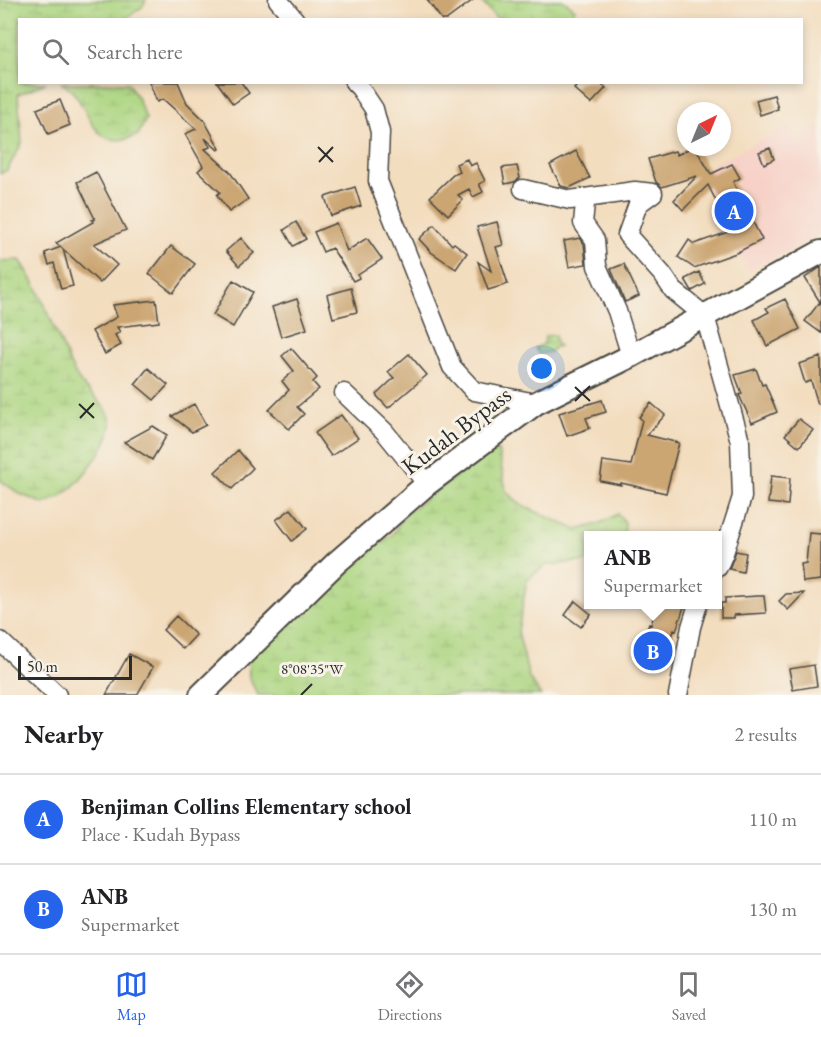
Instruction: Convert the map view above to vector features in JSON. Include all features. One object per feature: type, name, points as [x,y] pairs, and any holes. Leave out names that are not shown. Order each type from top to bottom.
[{"type":"street","points":[[278,0],[293,18]]},
{"type":"street","points":[[356,84],[374,109],[380,132],[378,181],[452,367],[474,391],[536,403]]},
{"type":"street","points":[[523,189],[570,200],[635,191],[653,193],[638,204],[627,235],[663,274],[673,290],[705,316],[740,441],[742,497],[722,557]]},
{"type":"street","points":[[581,198],[585,204],[583,223],[596,240],[597,266],[617,311],[631,356]]},
{"type":"street","name":"Kudah Bypass","points":[[201,695],[336,563],[427,484],[536,403],[631,356],[821,252]]},
{"type":"street","points":[[344,393],[389,436],[427,484]]},
{"type":"street","points":[[678,695],[696,609]]},
{"type":"street","points":[[0,641],[57,695]]},
{"type":"shaded area","points":[[789,126],[796,139],[821,126],[821,234],[748,271],[698,172]]},
{"type":"green space","points":[[0,0],[146,0],[142,7],[126,18],[18,18],[18,84],[43,84],[18,94],[22,143],[7,170],[0,174]]},
{"type":"green space","points":[[480,0],[563,0],[575,9],[570,18],[496,18]]},
{"type":"green space","points":[[62,84],[129,84],[146,119],[138,135],[121,140],[108,138],[99,132],[71,90]]},
{"type":"green space","points":[[20,260],[41,296],[75,374],[105,409],[110,418],[111,427],[103,448],[79,480],[64,494],[44,504],[20,494],[0,480],[0,261]]},
{"type":"green space","points":[[555,335],[559,346],[550,352],[539,354],[535,348],[544,344],[545,336]]},
{"type":"green space","points":[[498,450],[506,491],[521,505],[577,530],[599,524],[618,514],[625,522],[624,531],[584,531],[584,561],[546,565],[527,580],[518,631],[529,678],[541,695],[258,695],[249,678],[248,652],[371,547],[392,535],[404,515],[478,460]]},
{"type":"building","points":[[427,0],[473,0],[449,18],[440,18]]},
{"type":"building","points":[[150,84],[179,84],[187,103],[204,120],[220,149],[218,150],[205,138],[210,147],[205,149],[230,172],[248,199],[229,212],[217,195],[220,192],[198,171],[203,166],[185,134],[196,129],[163,99],[157,102]]},
{"type":"building","points":[[218,84],[242,84],[249,93],[233,104]]},
{"type":"building","points":[[578,84],[601,84],[606,88],[591,104],[574,89]]},
{"type":"building","points":[[774,95],[778,109],[760,115],[756,100]]},
{"type":"building","points":[[60,100],[70,125],[48,134],[37,109]]},
{"type":"building","points":[[770,148],[774,159],[764,164],[759,152]]},
{"type":"building","points":[[576,151],[590,178],[569,188],[561,186],[550,165]]},
{"type":"building","points":[[675,151],[677,156],[700,156],[711,174],[732,164],[740,178],[733,182],[762,240],[736,253],[694,268],[678,257],[689,240],[694,244],[731,231],[708,185],[683,210],[674,200],[697,176],[662,187],[656,182],[648,159]]},
{"type":"building","points":[[467,159],[470,166],[476,163],[485,181],[479,184],[483,192],[473,197],[469,189],[458,195],[463,200],[448,215],[430,197],[453,175],[460,172],[456,164]]},
{"type":"building","points":[[517,166],[520,178],[505,184],[502,168]]},
{"type":"building","points":[[96,172],[126,230],[94,244],[117,265],[100,283],[63,249],[73,286],[61,289],[54,263],[49,265],[45,253],[61,247],[56,243],[95,219],[77,182]]},
{"type":"building","points":[[355,187],[361,206],[331,216],[325,197]]},
{"type":"building","points":[[296,222],[306,239],[293,246],[284,230]]},
{"type":"building","points":[[497,222],[503,245],[496,247],[508,284],[488,290],[478,262],[491,271],[477,227]]},
{"type":"building","points":[[336,223],[347,251],[367,238],[382,259],[353,281],[332,248],[323,252],[314,232]]},
{"type":"building","points":[[434,225],[452,245],[454,243],[467,253],[456,269],[431,252],[419,239]]},
{"type":"building","points":[[241,238],[254,253],[239,266],[226,251]]},
{"type":"building","points":[[580,238],[584,244],[586,264],[569,267],[564,241]]},
{"type":"building","points":[[171,246],[195,264],[173,293],[149,274]]},
{"type":"building","points":[[624,264],[639,296],[625,302],[611,269]]},
{"type":"building","points":[[821,267],[821,333],[805,321],[820,302],[805,278]]},
{"type":"building","points":[[699,272],[705,284],[692,291],[685,279]]},
{"type":"building","points":[[233,280],[253,292],[233,327],[213,315]]},
{"type":"building","points":[[351,288],[357,312],[333,318],[327,295]]},
{"type":"building","points":[[297,299],[307,329],[281,337],[272,307]]},
{"type":"building","points":[[785,299],[800,329],[767,346],[754,320],[769,312],[766,308]]},
{"type":"building","points":[[156,300],[159,322],[117,327],[120,332],[115,335],[121,345],[105,354],[92,331],[117,317],[113,305]]},
{"type":"building","points":[[291,348],[317,378],[313,382],[319,389],[297,407],[304,414],[289,429],[269,410],[289,390],[282,381],[294,371],[282,356]]},
{"type":"building","points":[[409,354],[427,375],[388,408],[376,395],[394,378],[388,372]]},
{"type":"building","points":[[821,357],[821,403],[818,404],[811,381],[805,383],[799,364]]},
{"type":"building","points":[[148,368],[168,385],[154,400],[135,384]]},
{"type":"building","points":[[756,369],[777,412],[752,423],[739,395],[742,394],[735,375]]},
{"type":"building","points":[[602,400],[606,412],[586,418],[590,428],[567,436],[559,413]]},
{"type":"building","points":[[651,403],[665,415],[647,435],[679,443],[666,493],[600,481],[603,461],[631,465],[642,420],[639,417]]},
{"type":"building","points":[[194,404],[206,425],[192,432],[172,416]]},
{"type":"building","points":[[341,415],[358,438],[331,456],[315,433]]},
{"type":"building","points":[[799,419],[813,430],[799,447],[785,435]]},
{"type":"building","points":[[153,426],[167,435],[152,460],[124,442]]},
{"type":"building","points":[[238,450],[253,468],[232,489],[215,472]]},
{"type":"building","points":[[771,476],[790,478],[788,505],[768,503]]},
{"type":"building","points":[[291,509],[307,529],[292,541],[276,520]]},
{"type":"building","points":[[809,533],[821,534],[821,580],[803,582],[801,564],[806,563]]},
{"type":"building","points":[[736,551],[746,553],[743,572],[729,569]]},
{"type":"building","points":[[804,593],[788,610],[779,601],[786,594]]},
{"type":"building","points":[[764,596],[766,613],[721,618],[722,603],[725,603],[725,598]]},
{"type":"building","points":[[575,601],[591,614],[581,627],[565,615]]},
{"type":"building","points":[[656,609],[683,609],[670,644],[645,636],[649,624],[651,625]]},
{"type":"building","points":[[176,616],[196,635],[183,649],[163,630]]},
{"type":"building","points":[[129,654],[153,667],[137,695],[106,695]]},
{"type":"building","points":[[814,665],[817,686],[793,690],[789,669]]},
{"type":"place","name":"Benjiman Collins Elementary school","points":[[734,211]]},
{"type":"place","name":"ANB","points":[[653,651]]}]
